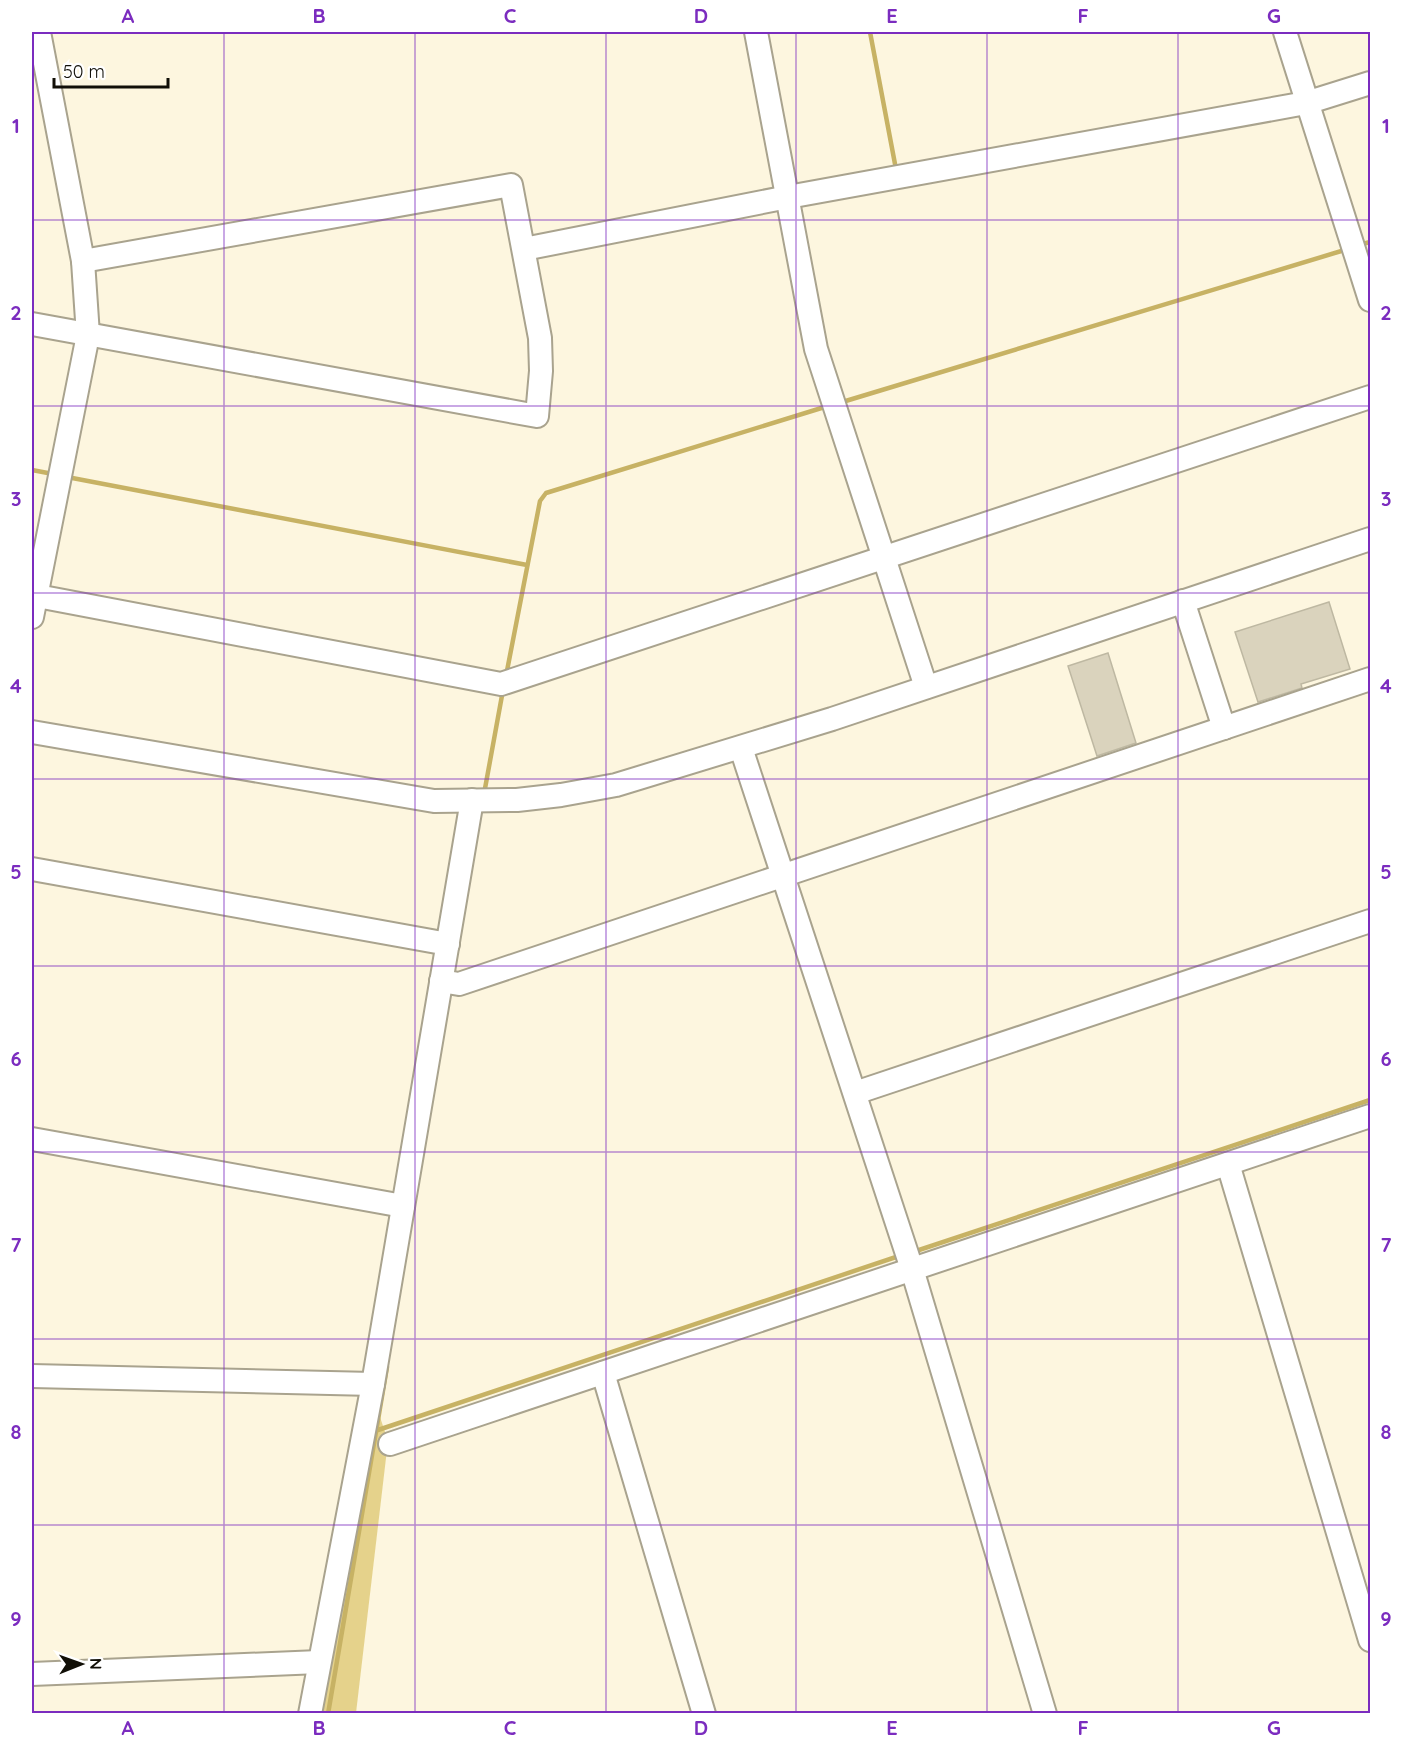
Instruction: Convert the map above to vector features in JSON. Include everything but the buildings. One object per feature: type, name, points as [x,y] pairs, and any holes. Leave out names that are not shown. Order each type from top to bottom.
[{"type":"street","points":[[39,32],[83,261],[88,335],[33,603],[501,684],[1371,397]]},
{"type":"street","points":[[756,32],[816,350],[926,687]]},
{"type":"street","points":[[1285,32],[1371,300]]},
{"type":"street","points":[[525,249],[788,197],[1306,103],[1371,83]]},
{"type":"street","points":[[32,324],[537,416],[541,371],[540,338],[525,249],[511,185],[83,261]]},
{"type":"street","points":[[32,732],[434,801],[561,795],[616,785],[741,748],[1371,539]]},
{"type":"street","points":[[1183,601],[1224,728]]},
{"type":"street","points":[[441,981],[459,984],[1371,679]]},
{"type":"street","points":[[741,748],[912,1269],[1045,1713]]},
{"type":"street","points":[[310,1713],[373,1384],[472,800]]},
{"type":"street","points":[[32,869],[448,944]]},
{"type":"street","points":[[855,1093],[1371,921]]},
{"type":"street","points":[[390,1444],[1371,1116]]},
{"type":"street","points":[[32,1139],[403,1206]]},
{"type":"street","points":[[1228,1164],[1371,1640]]},
{"type":"street","points":[[603,1373],[704,1713]]},
{"type":"street","points":[[32,1376],[373,1384]]},
{"type":"street","points":[[32,1674],[319,1662]]},
{"type":"shaded area","points":[[380,1417],[388,1441],[356,1713],[310,1714],[364,1452]]},
{"type":"waterway","points":[[870,32],[895,164]]},
{"type":"waterway","points":[[1359,245],[1370,242]]},
{"type":"waterway","points":[[839,403],[1348,249]]},
{"type":"waterway","points":[[506,676],[540,501],[546,493],[828,406]]},
{"type":"waterway","points":[[32,470],[53,474]]},
{"type":"waterway","points":[[67,477],[527,565]]},
{"type":"waterway","points":[[484,794],[503,690]]},
{"type":"waterway","points":[[913,1252],[1370,1100]]},
{"type":"waterway","points":[[378,1430],[902,1255]]},
{"type":"waterway","points":[[328,1714],[387,1367]]}]
